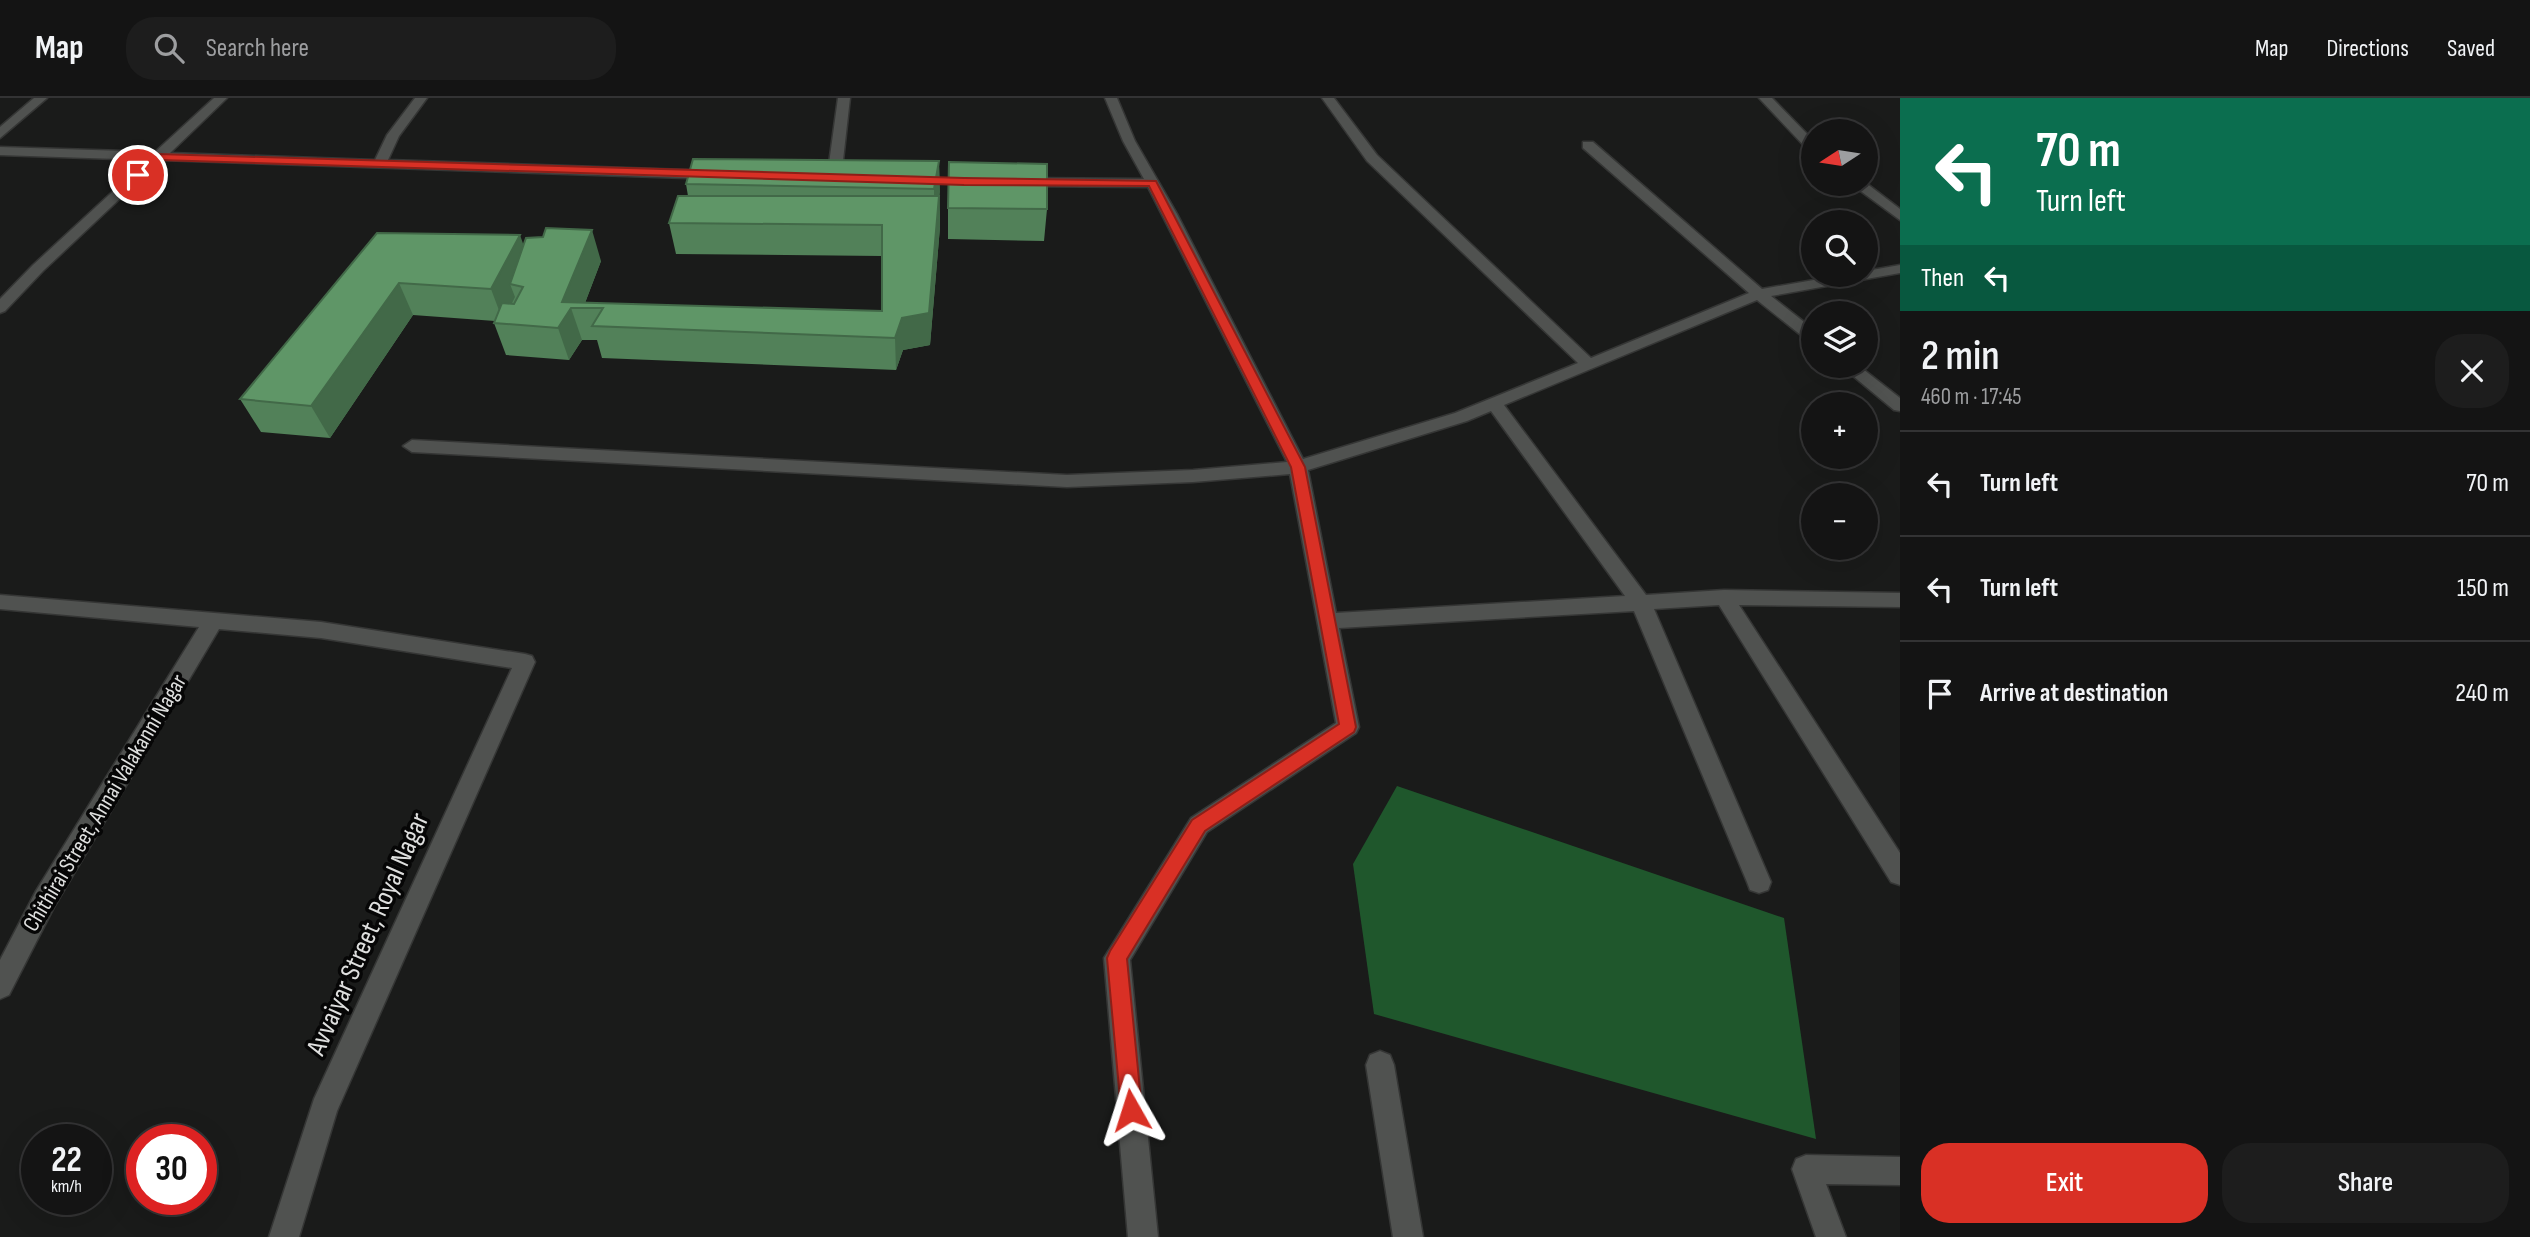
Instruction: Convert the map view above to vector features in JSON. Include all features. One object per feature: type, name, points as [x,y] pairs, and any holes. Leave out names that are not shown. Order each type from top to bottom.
[{"type":"street","points":[[0,134],[41,98]]},
{"type":"street","points":[[0,308],[38,268],[221,98]]},
{"type":"street","points":[[379,165],[393,135],[421,98]]},
{"type":"street","points":[[834,178],[844,98]]},
{"type":"street","points":[[1111,98],[1129,141],[1298,467],[1348,727],[1199,825],[1117,958],[1143,1237]]},
{"type":"street","points":[[1328,98],[1372,158],[1588,364]]},
{"type":"street","points":[[1765,98],[1801,135]]},
{"type":"street","points":[[1588,145],[1801,327]]},
{"type":"street","points":[[0,151],[736,175]]},
{"type":"street","points":[[1005,182],[1152,183]]},
{"type":"street","points":[[1874,196],[1900,216]]},
{"type":"street","points":[[412,446],[1067,481],[1193,476],[1298,467],[1461,417],[1759,294],[1900,269]]},
{"type":"street","points":[[1864,378],[1900,407]]},
{"type":"street","points":[[1494,403],[1641,603],[1759,882]]},
{"type":"street","points":[[1327,621],[1724,597],[1900,600]]},
{"type":"street","points":[[1724,597],[1900,874]]},
{"type":"street","points":[[0,601],[214,621]]},
{"type":"street","name":"Avvaiyar Street, Royal Nagar","points":[[214,621],[321,630],[525,662],[324,1109],[284,1237]]},
{"type":"street","name":"Chithirai Street, Annai Valakanni Nagar","points":[[0,986],[45,899],[214,621]]},
{"type":"street","points":[[1380,1065],[1408,1237]]},
{"type":"street","points":[[1831,1237],[1807,1169],[1900,1171]]},
{"type":"shaded area","points":[[1397,786],[1784,918],[1816,1139],[1374,1014],[1353,864]]},
{"type":"building","points":[[693,159],[939,161],[934,189],[686,184]]},
{"type":"building","points":[[949,162],[1047,164],[1047,209],[948,208]]},
{"type":"building","points":[[678,196],[939,196],[929,313],[902,318],[895,338],[592,326],[603,308],[571,308],[558,328],[494,323],[502,303],[514,304],[523,287],[510,284],[526,238],[543,237],[546,228],[592,230],[562,302],[882,311],[882,225],[669,223]]},
{"type":"building","points":[[377,233],[520,235],[491,289],[399,283],[311,406],[240,399]]},
{"type":"route","points":[[138,175],[158,157],[964,181],[1152,183],[1298,467],[1348,727],[1199,825],[1117,958],[1131,1110]]}]
